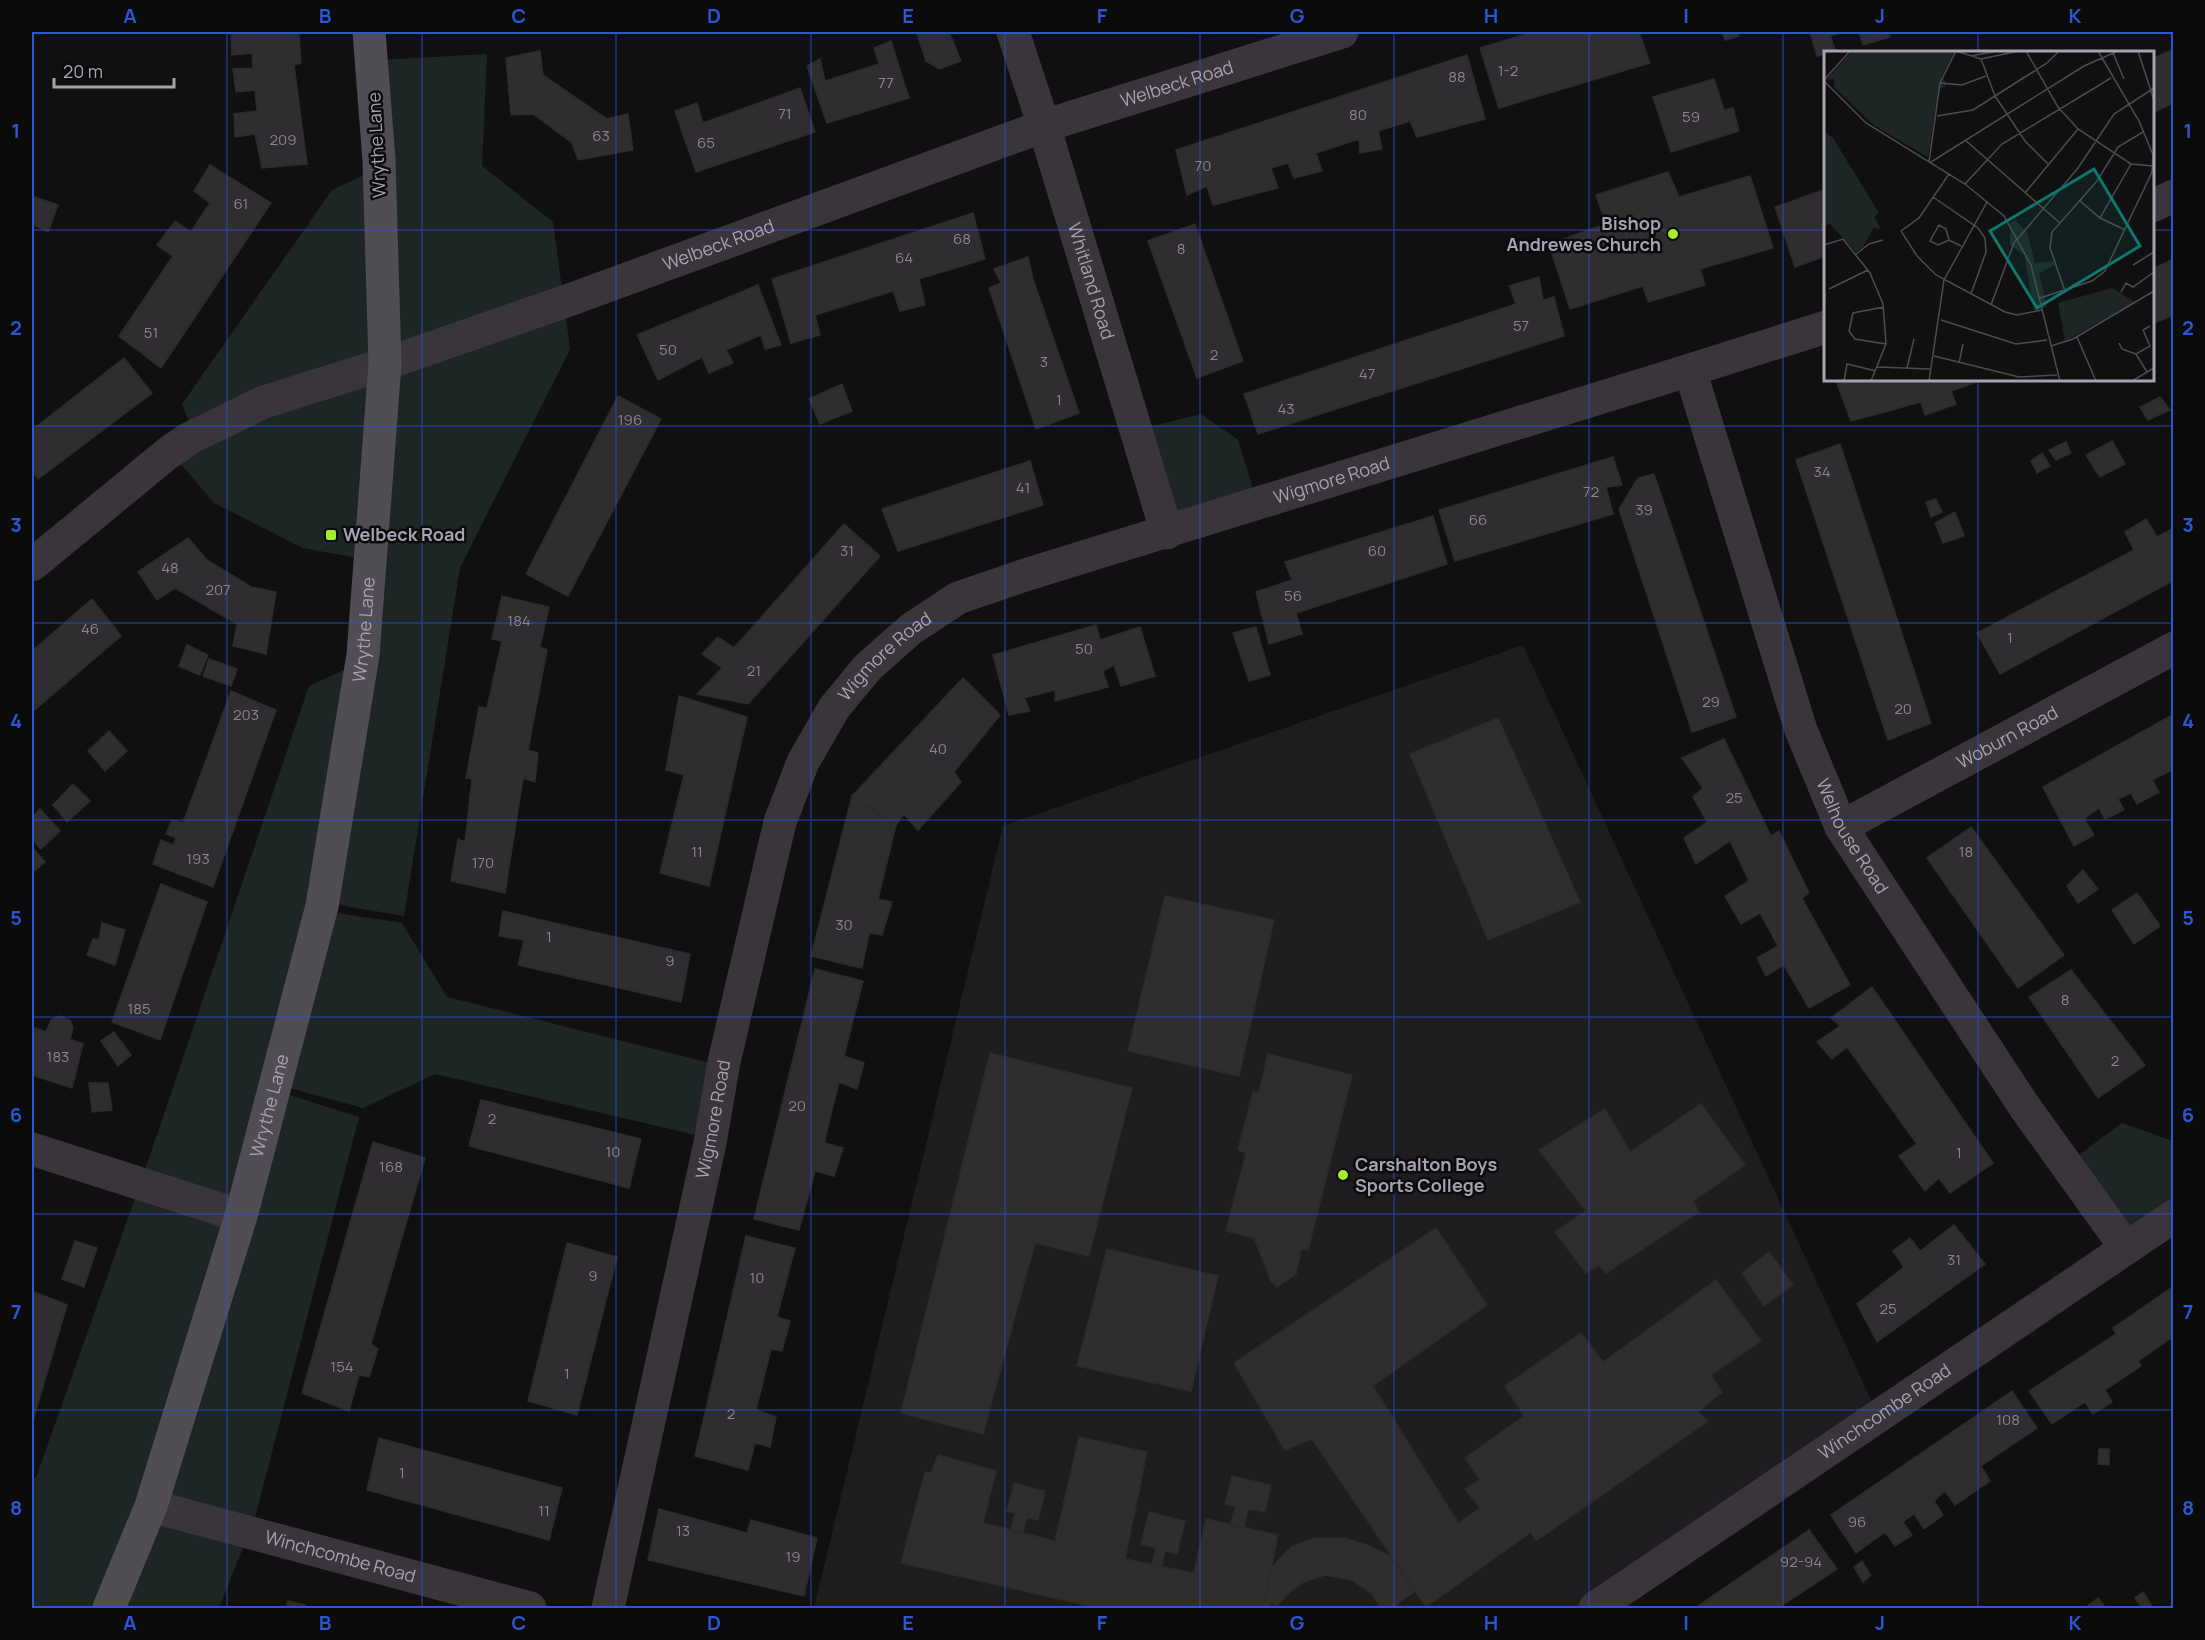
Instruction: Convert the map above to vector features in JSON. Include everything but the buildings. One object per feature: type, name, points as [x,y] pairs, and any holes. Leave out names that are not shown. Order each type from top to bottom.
[{"type":"main road","name":"Wrythe Lane","points":[[109,1608],[152,1506],[241,1216],[322,906],[363,655],[385,364],[379,160],[369,32]]},
{"type":"street","name":"Whitland Road","points":[[1013,32],[1044,126],[1167,533]]},
{"type":"street","name":"Welbeck Road","points":[[32,565],[168,453],[190,438],[264,402],[385,364],[572,299],[1044,126],[1342,32]]},
{"type":"street","points":[[2154,206],[2174,196]]},
{"type":"street","name":"Wigmore Road","points":[[608,1608],[710,1143],[724,1062],[780,822],[803,762],[834,708],[868,667],[911,629],[958,598],[1025,575],[1167,533],[1824,328]]},
{"type":"street","name":"Welhouse Road","points":[[1690,370],[1801,730],[1841,827],[2024,1106],[2126,1248]]},
{"type":"street","name":"Woburn Road","points":[[1841,827],[2174,648]]},
{"type":"street","points":[[32,1149],[241,1216]]},
{"type":"street","name":"Winchcombe Road","points":[[1594,1608],[2174,1216]]},
{"type":"street","name":"Winchcombe Road","points":[[152,1506],[530,1608]]},
{"type":"shaded area","points":[[487,54],[482,166],[553,222],[570,349],[460,568],[404,916],[328,903],[379,562],[303,548],[214,503],[174,456],[198,444],[182,404],[332,190],[390,163],[379,60]]},
{"type":"shaded area","points":[[1201,414],[1238,440],[1256,498],[1171,524],[1145,428]]},
{"type":"shaded area","name":"Carshalton Boys Sports College","points":[[1523,645],[1878,1415],[1595,1608],[814,1608],[1003,826]]},
{"type":"shaded area","points":[[355,665],[270,1092],[100,1608],[32,1608],[32,1477],[36,1478],[145,1170],[309,686]]},
{"type":"shaded area","points":[[325,911],[402,923],[447,997],[718,1065],[704,1137],[435,1074],[363,1108],[282,1086]]},
{"type":"shaded area","points":[[280,1092],[359,1117],[251,1533],[155,1504]]},
{"type":"shaded area","points":[[2122,1123],[2173,1141],[2173,1199],[2130,1230],[2076,1157]]},
{"type":"shaded area","points":[[154,1510],[248,1535],[219,1608],[118,1608]]},
{"type":"place","name":"Bishop Andrewes Church","points":[[1673,234]]},
{"type":"place","name":"Welbeck Road","points":[[331,535]]},
{"type":"place","name":"Carshalton Boys Sports College","points":[[1343,1175]]}]
